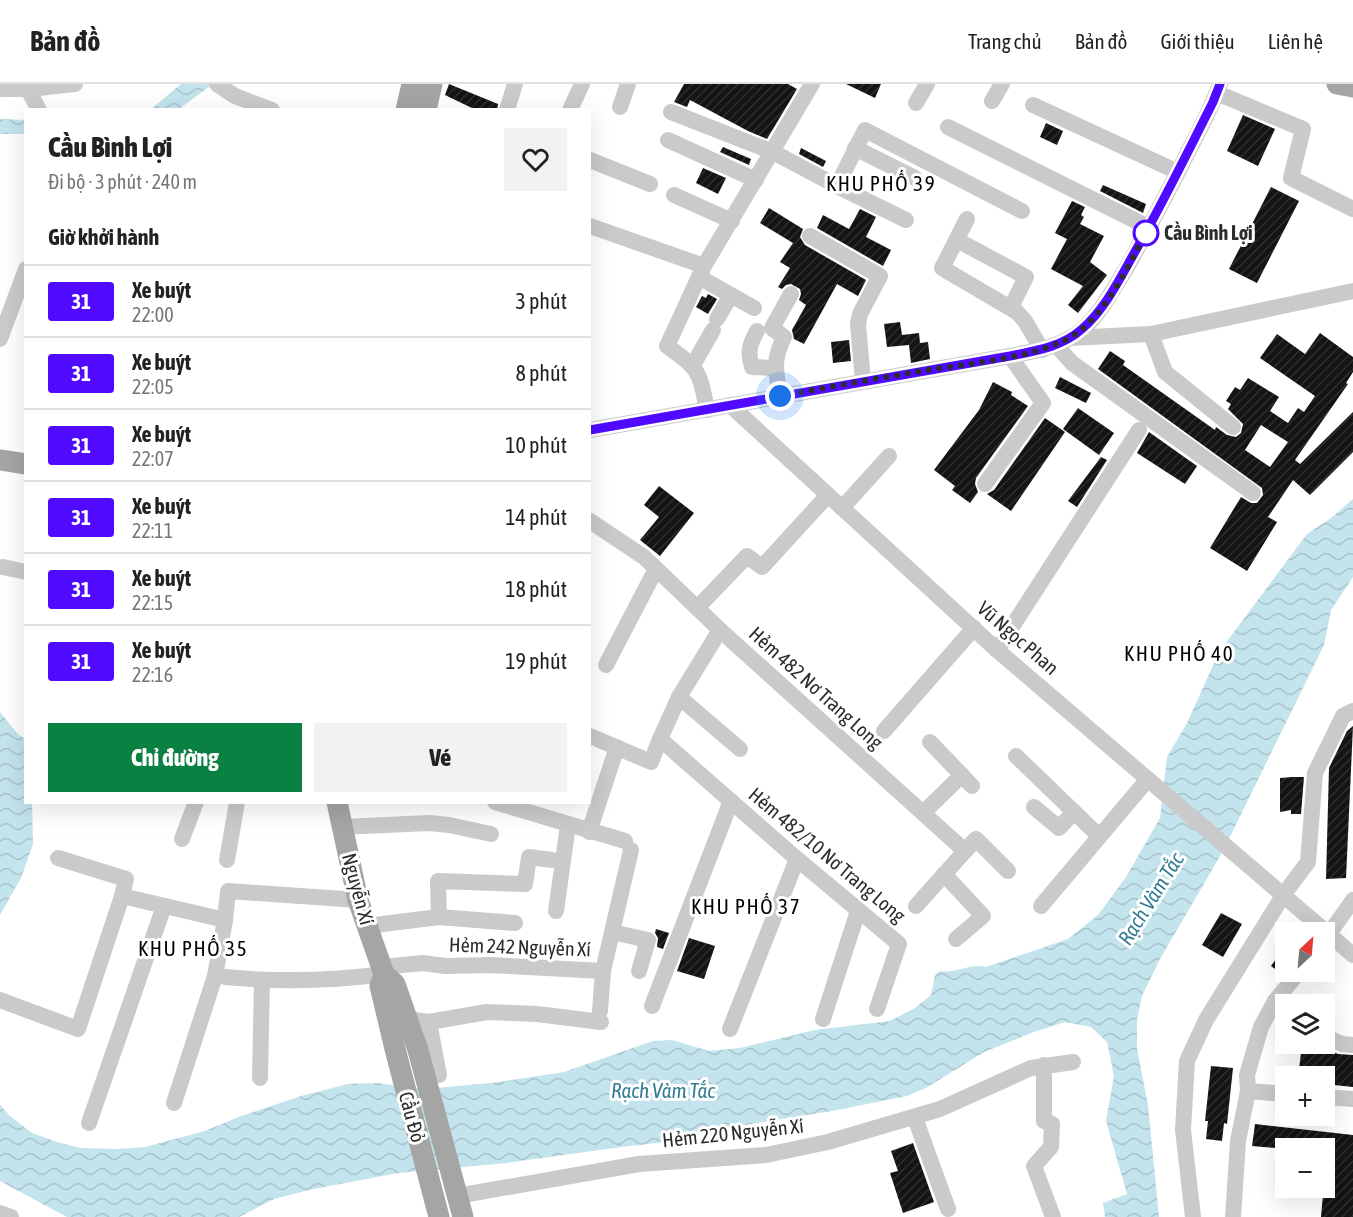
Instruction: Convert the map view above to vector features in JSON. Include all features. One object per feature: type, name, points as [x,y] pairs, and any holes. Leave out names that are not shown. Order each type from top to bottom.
[{"type":"main road","points":[[406,108],[412,84]]},
{"type":"main road","points":[[426,108],[432,84]]},
{"type":"main road","points":[[1337,84],[1353,87]]},
{"type":"main road","points":[[0,460],[24,464]]},
{"type":"main road","name":"Nguyễn Xí","points":[[337,804],[358,900],[383,970],[395,984],[418,1050]]},
{"type":"main road","name":"Nguyễn Xí","points":[[383,970],[380,986],[394,1049]]},
{"type":"main road","name":"Cầu Đỏ","points":[[394,1049],[439,1217]]},
{"type":"main road","name":"Cầu Đỏ","points":[[418,1050],[456,1190]]},
{"type":"main road","points":[[456,1190],[463,1217]]},
{"type":"street","points":[[0,89],[75,84]]},
{"type":"street","points":[[217,84],[235,96],[267,108]]},
{"type":"street","points":[[508,108],[515,84]]},
{"type":"street","points":[[571,108],[582,84]]},
{"type":"street","points":[[620,107],[628,84]]},
{"type":"street","points":[[706,410],[701,378],[693,365],[667,346],[702,272],[812,84]]},
{"type":"street","points":[[916,104],[927,84]]},
{"type":"street","points":[[992,101],[1002,84]]},
{"type":"street","points":[[27,87],[38,108]]},
{"type":"street","points":[[1056,344],[1082,329],[1105,302],[1149,228],[1218,88],[1303,129],[1291,178],[1353,209]]},
{"type":"street","points":[[1033,105],[1178,172]]},
{"type":"street","points":[[671,112],[773,152],[906,220]]},
{"type":"street","points":[[948,127],[1149,228]]},
{"type":"street","points":[[837,186],[864,130],[1022,211]]},
{"type":"street","points":[[668,140],[756,180]]},
{"type":"street","points":[[855,148],[915,178]]},
{"type":"street","points":[[591,160],[650,184]]},
{"type":"street","points":[[674,195],[732,221]]},
{"type":"street","points":[[967,219],[942,268],[1011,307],[1056,344],[1072,363],[1253,493]]},
{"type":"street","points":[[591,226],[702,272],[731,295],[753,308]]},
{"type":"street","points":[[810,236],[880,276],[860,314],[858,324],[863,381]]},
{"type":"street","points":[[957,240],[1026,277],[1011,307]]},
{"type":"street","points":[[0,339],[24,274]]},
{"type":"street","points":[[591,430],[1010,356],[1056,344],[1151,334],[1353,291]]},
{"type":"street","points":[[780,396],[776,354],[784,337],[772,328],[791,294]]},
{"type":"street","points":[[693,365],[731,295]]},
{"type":"street","points":[[757,331],[749,351],[752,367],[776,368]]},
{"type":"street","points":[[1151,334],[1165,372],[1233,427]]},
{"type":"street","points":[[985,484],[1043,403],[1010,356]]},
{"type":"street","name":"Vũ Ngọc Phan","points":[[730,405],[997,650],[1284,894],[1311,922]]},
{"type":"street","points":[[997,650],[1139,430]]},
{"type":"street","points":[[842,508],[889,456]]},
{"type":"street","points":[[697,608],[747,556],[762,567],[828,495]]},
{"type":"street","name":"Hẻm 482 Nơ Trang Long","points":[[591,522],[657,568],[720,630],[965,851]]},
{"type":"street","points":[[3,567],[24,572]]},
{"type":"street","points":[[606,665],[657,568]]},
{"type":"street","points":[[884,731],[974,628]]},
{"type":"street","points":[[591,736],[651,762],[679,697],[720,630]]},
{"type":"street","points":[[679,697],[740,749]]},
{"type":"street","points":[[1193,1217],[1183,1131],[1187,1061],[1206,1020],[1284,894],[1308,862],[1315,773],[1343,716],[1353,711]]},
{"type":"street","name":"Hẻm 482/10 Nơ Trang Long","points":[[660,739],[797,859],[899,944],[877,1010]]},
{"type":"street","points":[[923,813],[967,781],[930,742]]},
{"type":"street","points":[[502,804],[589,832],[616,747]]},
{"type":"street","points":[[1016,756],[1099,836]]},
{"type":"street","points":[[1041,906],[1099,836],[1153,782]]},
{"type":"street","name":"Hẻm 482/10 Nơ Trang Long","points":[[652,1006],[731,801]]},
{"type":"street","points":[[182,839],[195,804]]},
{"type":"street","points":[[227,860],[237,804]]},
{"type":"street","points":[[1034,807],[1059,828],[1074,812]]},
{"type":"street","points":[[342,827],[429,824],[448,825],[491,834]]},
{"type":"street","points":[[556,911],[568,825]]},
{"type":"street","name":"Hẻm 242 Nguyễn Xí","points":[[225,977],[262,981],[340,980],[423,963],[445,966],[603,971],[628,845],[589,832]]},
{"type":"street","points":[[916,906],[976,839],[1008,871]]},
{"type":"street","points":[[439,917],[438,881],[525,885],[529,857],[552,860]]},
{"type":"street","points":[[0,1000],[78,1029],[126,879],[58,858]]},
{"type":"street","points":[[730,1029],[797,859]]},
{"type":"street","points":[[944,874],[983,916],[956,939]]},
{"type":"street","points":[[174,1103],[215,976],[228,891],[358,900]]},
{"type":"street","points":[[122,896],[225,920]]},
{"type":"street","points":[[1335,926],[1353,900]]},
{"type":"street","points":[[89,1123],[164,906]]},
{"type":"street","points":[[823,1019],[858,911]]},
{"type":"street","points":[[367,926],[439,917],[515,922]]},
{"type":"street","points":[[612,932],[648,940],[639,971]]},
{"type":"street","name":"Vũ Ngọc Phan","points":[[1335,943],[1353,955]]},
{"type":"street","points":[[408,1019],[429,1022],[488,1012],[601,1016],[603,971]]},
{"type":"street","points":[[260,1078],[262,981]]},
{"type":"street","points":[[1233,1217],[1238,1141],[1248,1091],[1247,1076],[1261,1026],[1275,1011]]},
{"type":"street","points":[[429,1022],[439,1075]]},
{"type":"street","points":[[1335,1041],[1353,1045]]},
{"type":"street","name":"Hẻm 220 Nguyễn Xí","points":[[456,1190],[639,1164],[766,1155],[828,1142],[915,1118],[1031,1068],[1073,1062]]},
{"type":"street","points":[[1044,1065],[1044,1121],[1052,1124],[1051,1147],[1034,1167],[1053,1217]]},
{"type":"street","points":[[1248,1091],[1275,1093]]},
{"type":"street","points":[[1335,1098],[1353,1099]]},
{"type":"street","points":[[915,1118],[948,1209]]},
{"type":"street","points":[[0,1213],[11,1217]]},
{"type":"water","points":[[181,84],[213,84],[180,108],[152,108]]},
{"type":"water","points":[[0,119],[24,120],[24,134],[0,134]]},
{"type":"water","name":"Rạch Vàm Tắc","points":[[1353,499],[1353,577],[1331,610],[1324,645],[1223,851],[1160,959],[1142,996],[1137,1020],[1137,1049],[1148,1105],[1159,1217],[1105,1217],[1103,1203],[1127,1194],[1106,1121],[1114,1076],[1107,1042],[1091,1027],[1065,1022],[984,1052],[926,1088],[907,1096],[657,1143],[507,1163],[399,1173],[313,1189],[274,1199],[239,1217],[67,1217],[0,1181],[0,1105],[32,1133],[60,1143],[81,1148],[145,1147],[205,1131],[301,1096],[348,1084],[376,1083],[423,1089],[492,1083],[564,1072],[653,1041],[672,1040],[709,1051],[740,1048],[815,1030],[890,1021],[915,1008],[931,995],[935,975],[940,971],[946,972],[974,966],[986,967],[1068,939],[1098,915],[1126,877],[1160,818],[1167,757],[1187,723],[1219,652],[1307,534]]},
{"type":"water","points":[[0,712],[24,738],[24,804],[32,804],[33,844],[21,878],[0,915]]},
{"type":"building","points":[[449,84],[498,104],[497,108],[472,108],[445,95]]},
{"type":"building","points":[[684,84],[788,84],[797,89],[767,139],[690,100],[687,107],[674,102]]},
{"type":"building","points":[[846,84],[881,84],[875,98]]},
{"type":"building","points":[[1243,115],[1275,129],[1258,166],[1227,151]]},
{"type":"building","points":[[1046,123],[1063,131],[1057,145],[1040,137]]},
{"type":"building","points":[[723,147],[751,159],[749,165],[720,152]]},
{"type":"building","points":[[801,148],[826,161],[823,167],[799,154]]},
{"type":"building","points":[[703,168],[726,178],[718,194],[696,183]]},
{"type":"building","points":[[1103,185],[1146,204],[1143,213],[1100,191]]},
{"type":"building","points":[[1271,187],[1299,201],[1257,283],[1229,269]]},
{"type":"building","points":[[1072,201],[1085,207],[1081,215],[1084,217],[1080,224],[1104,236],[1090,262],[1107,275],[1078,313],[1068,305],[1083,286],[1051,269],[1067,239],[1055,233]]},
{"type":"building","points":[[769,208],[803,229],[800,237],[805,245],[866,280],[858,296],[837,284],[804,344],[794,339],[792,330],[806,305],[799,300],[800,289],[791,284],[782,289],[778,287],[790,268],[780,262],[793,243],[760,223]]},
{"type":"building","points":[[860,209],[876,217],[866,237],[891,250],[883,266],[817,228],[823,215],[849,229]]},
{"type":"building","points":[[708,294],[717,299],[708,314],[696,307],[702,296],[706,298]]},
{"type":"building","points":[[900,322],[902,335],[919,333],[920,343],[928,342],[930,359],[911,363],[909,345],[887,347],[884,324]]},
{"type":"building","points":[[1320,333],[1353,357],[1353,372],[1346,383],[1348,384],[1295,460],[1300,464],[1353,412],[1353,452],[1310,495],[1293,480],[1268,517],[1277,522],[1247,571],[1210,548],[1241,497],[1251,503],[1257,503],[1263,495],[1262,488],[1098,369],[1110,351],[1125,361],[1123,365],[1215,430],[1216,427],[1227,435],[1236,437],[1241,433],[1243,424],[1228,409],[1231,404],[1226,401],[1235,387],[1240,390],[1248,378],[1279,397],[1270,411],[1288,423],[1298,408],[1304,412],[1315,396],[1260,358],[1277,334],[1305,354]],"holes":[[[1261,425],[1288,442],[1270,467],[1245,450]]]},
{"type":"building","points":[[849,340],[851,361],[833,363],[831,342]]},
{"type":"building","points":[[1060,377],[1091,393],[1086,403],[1055,388]]},
{"type":"building","points":[[993,382],[1012,392],[1011,395],[1028,406],[976,478],[975,484],[978,492],[970,503],[952,490],[955,486],[934,470],[979,410]]},
{"type":"building","points":[[1078,408],[1114,433],[1099,455],[1063,429]]},
{"type":"building","points":[[1045,418],[1065,432],[1011,511],[987,494],[994,490]]},
{"type":"building","points":[[1149,432],[1197,466],[1185,484],[1137,453]]},
{"type":"building","points":[[1101,457],[1107,460],[1077,507],[1068,501]]},
{"type":"building","points":[[659,486],[694,513],[660,556],[640,540],[659,517],[644,505]]},
{"type":"building","points":[[1353,726],[1346,878],[1326,879],[1329,768],[1347,731]]},
{"type":"building","points":[[1304,777],[1301,814],[1291,814],[1291,810],[1280,812],[1280,778]]},
{"type":"building","points":[[1221,913],[1242,924],[1223,957],[1202,945]]},
{"type":"building","points":[[656,929],[669,933],[663,949],[657,947]]},
{"type":"building","points":[[689,938],[715,946],[704,979],[677,971]]},
{"type":"building","points":[[1335,1053],[1353,1055],[1353,1087],[1335,1085],[1335,1066],[1299,1066],[1301,1054]]},
{"type":"building","points":[[1211,1066],[1233,1068],[1227,1124],[1224,1123],[1222,1141],[1206,1139],[1208,1121],[1205,1121]]},
{"type":"building","points":[[1255,1124],[1353,1135],[1353,1217],[1321,1217],[1323,1198],[1335,1198],[1335,1138],[1275,1138],[1275,1148],[1252,1146]]},
{"type":"building","points":[[913,1143],[934,1202],[903,1213],[890,1173],[898,1171],[891,1151]]},
{"type":"bus line","name":"31","points":[[591,430],[1042,350],[1069,338],[1082,329],[1094,316],[1116,285],[1159,209],[1220,84]]},
{"type":"place","name":"Cầu Bình Lợi","points":[[1146,233]]},
{"type":"district","name":"KHU PHỐ 39","points":[[881,184]]},
{"type":"district","name":"KHU PHỐ 40","points":[[1179,654]]},
{"type":"district","name":"KHU PHỐ 37","points":[[746,907]]},
{"type":"district","name":"KHU PHỐ 35","points":[[193,949]]},
{"type":"route","points":[[780,396],[1010,356],[1056,345],[1082,329],[1094,316],[1116,285],[1149,228],[1146,233]]}]
